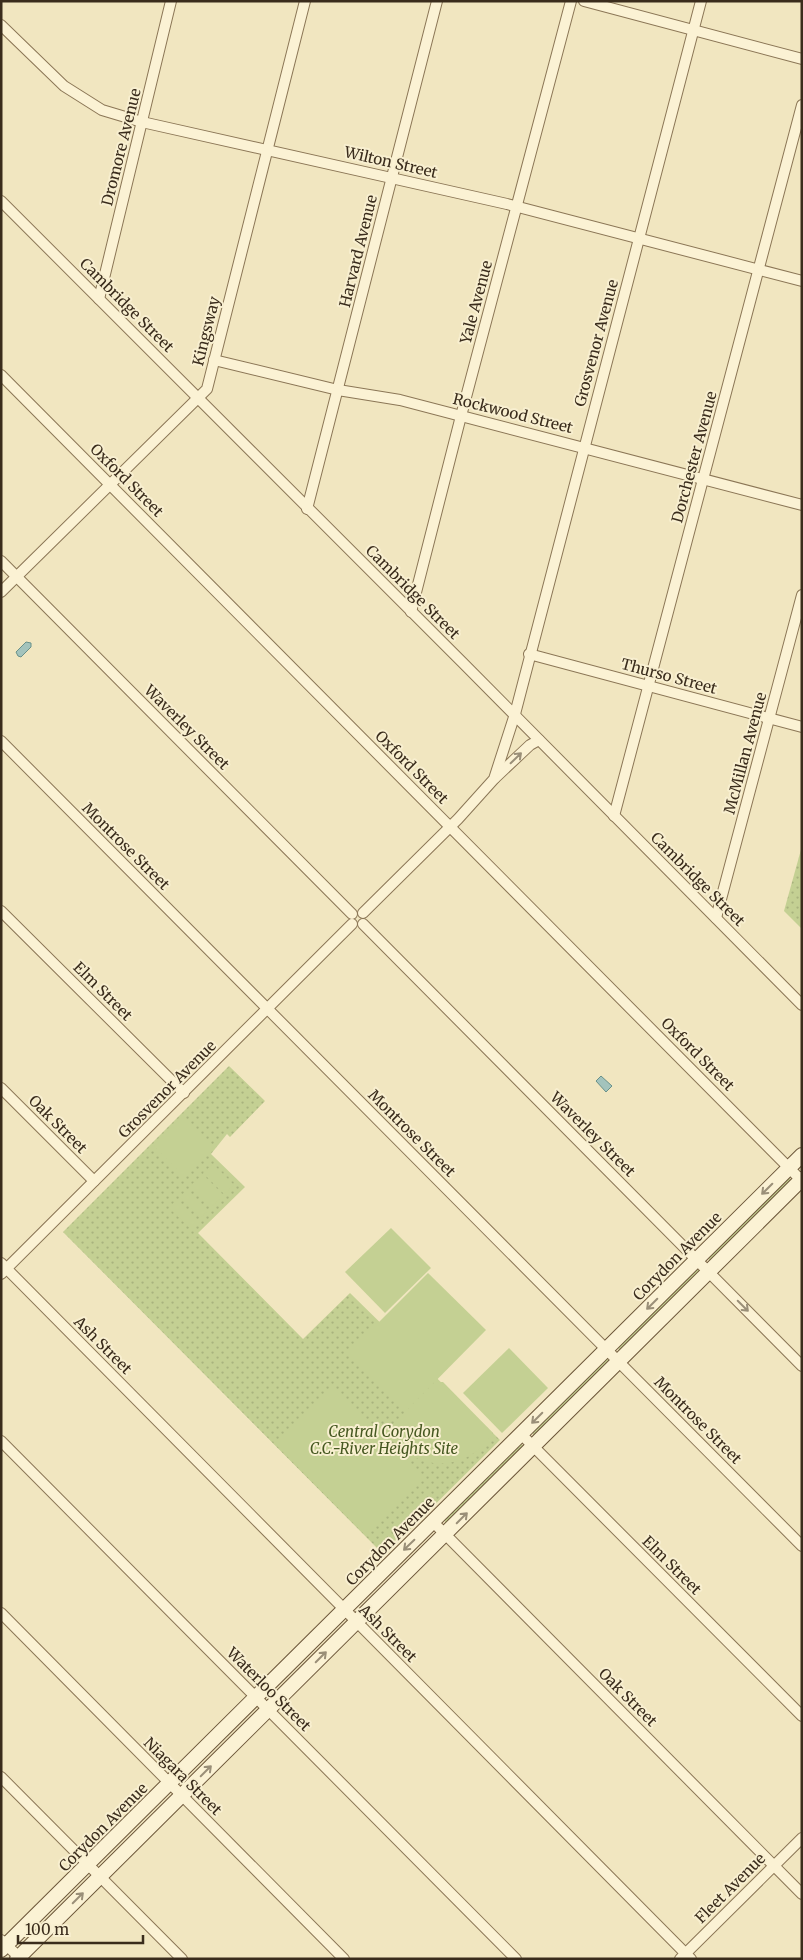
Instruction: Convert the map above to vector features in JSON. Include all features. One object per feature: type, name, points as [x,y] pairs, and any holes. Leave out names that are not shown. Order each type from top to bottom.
[{"type":"main road","name":"Corydon Avenue","points":[[3,1945],[256,1698],[802,1155]]},
{"type":"main road","points":[[18,1958],[801,1180]]},
{"type":"street","name":"Dromore Avenue","points":[[99,299],[171,1]]},
{"type":"street","name":"Kingsway","points":[[1,592],[207,389],[305,1]]},
{"type":"street","name":"Harvard Avenue","points":[[308,508],[437,1]]},
{"type":"street","name":"Yale Avenue","points":[[411,612],[571,1]]},
{"type":"street","points":[[584,1],[802,59]]},
{"type":"street","name":"Grosvenor Avenue","points":[[494,779],[520,693],[702,1]]},
{"type":"street","name":"Wilton Street","points":[[1,25],[64,86],[102,110],[142,122],[268,149],[517,207],[802,281]]},
{"type":"street","name":"Dorchester Avenue","points":[[614,816],[802,105]]},
{"type":"street","name":"Cambridge Street","points":[[1,201],[802,1005]]},
{"type":"street","name":"Rockwood Street","points":[[214,360],[338,390],[400,400],[802,505]]},
{"type":"street","name":"Oxford Street","points":[[1,375],[801,1180]]},
{"type":"street","name":"Waverley Street","points":[[1,561],[802,1366]]},
{"type":"street","name":"McMillan Avenue","points":[[716,918],[802,595]]},
{"type":"street","name":"Thurso Street","points":[[529,654],[802,727]]},
{"type":"street","points":[[498,698],[520,693]]},
{"type":"street","name":"Grosvenor Avenue","points":[[3,1269],[184,1093],[450,827],[494,779],[530,745],[539,740]]},
{"type":"street","name":"Montrose Street","points":[[1,741],[802,1546]]},
{"type":"street","name":"Elm Street","points":[[1,911],[184,1093]]},
{"type":"street","name":"Oak Street","points":[[1,1088],[94,1182]]},
{"type":"street","name":"Ash Street","points":[[3,1269],[356,1622],[686,1957]]},
{"type":"street","name":"Elm Street","points":[[521,1434],[802,1716]]},
{"type":"street","name":"Waterloo Street","points":[[1,1441],[516,1959]]},
{"type":"street","name":"Oak Street","points":[[433,1522],[802,1894]]},
{"type":"street","name":"Niagara Street","points":[[1,1613],[344,1959]]},
{"type":"street","points":[[1,1776],[182,1959]]},
{"type":"street","name":"Fleet Avenue","points":[[686,1957],[802,1838]]},
{"type":"street","points":[[3,1945],[18,1958]]},
{"type":"green space","points":[[802,846],[802,929],[784,911]]},
{"type":"green space","name":"Central Corydon C.C.-River Heights Site","points":[[229,1066],[265,1101],[230,1137],[227,1134],[211,1154],[245,1187],[198,1233],[303,1339],[350,1293],[500,1440],[384,1555],[63,1232]]},
{"type":"green space","points":[[182,1116],[213,1147],[183,1176],[154,1146]]},
{"type":"green space","points":[[213,1164],[234,1185],[224,1194],[203,1173]]},
{"type":"green space","points":[[200,1177],[221,1198],[211,1207],[190,1186]]},
{"type":"green space","points":[[788,1178],[793,1180],[712,1262],[709,1261],[709,1256]]},
{"type":"green space","points":[[187,1190],[208,1211],[200,1218],[180,1197]]},
{"type":"green space","points":[[176,1200],[197,1221],[190,1228],[169,1208]]},
{"type":"green space","points":[[391,1228],[431,1268],[385,1313],[345,1272]]},
{"type":"green space","points":[[697,1269],[700,1271],[621,1352],[619,1351],[618,1346]]},
{"type":"green space","points":[[428,1273],[486,1330],[405,1412],[347,1354]]},
{"type":"green space","points":[[509,1348],[548,1388],[502,1433],[463,1393]]},
{"type":"green space","points":[[607,1359],[610,1360],[535,1437],[533,1432]]},
{"type":"green space","points":[[439,1382],[443,1382],[493,1433],[482,1447],[469,1456],[454,1462],[425,1461],[411,1455],[398,1446],[386,1433]]},
{"type":"green space","points":[[332,1387],[423,1480],[366,1536],[275,1444]]},
{"type":"green space","points":[[521,1444],[524,1446],[447,1524],[445,1523],[445,1519]]},
{"type":"water","points":[[26,642],[31,643],[31,647],[21,657],[18,656],[16,652]]},
{"type":"water","points":[[601,1076],[612,1086],[606,1092],[596,1081]]}]
